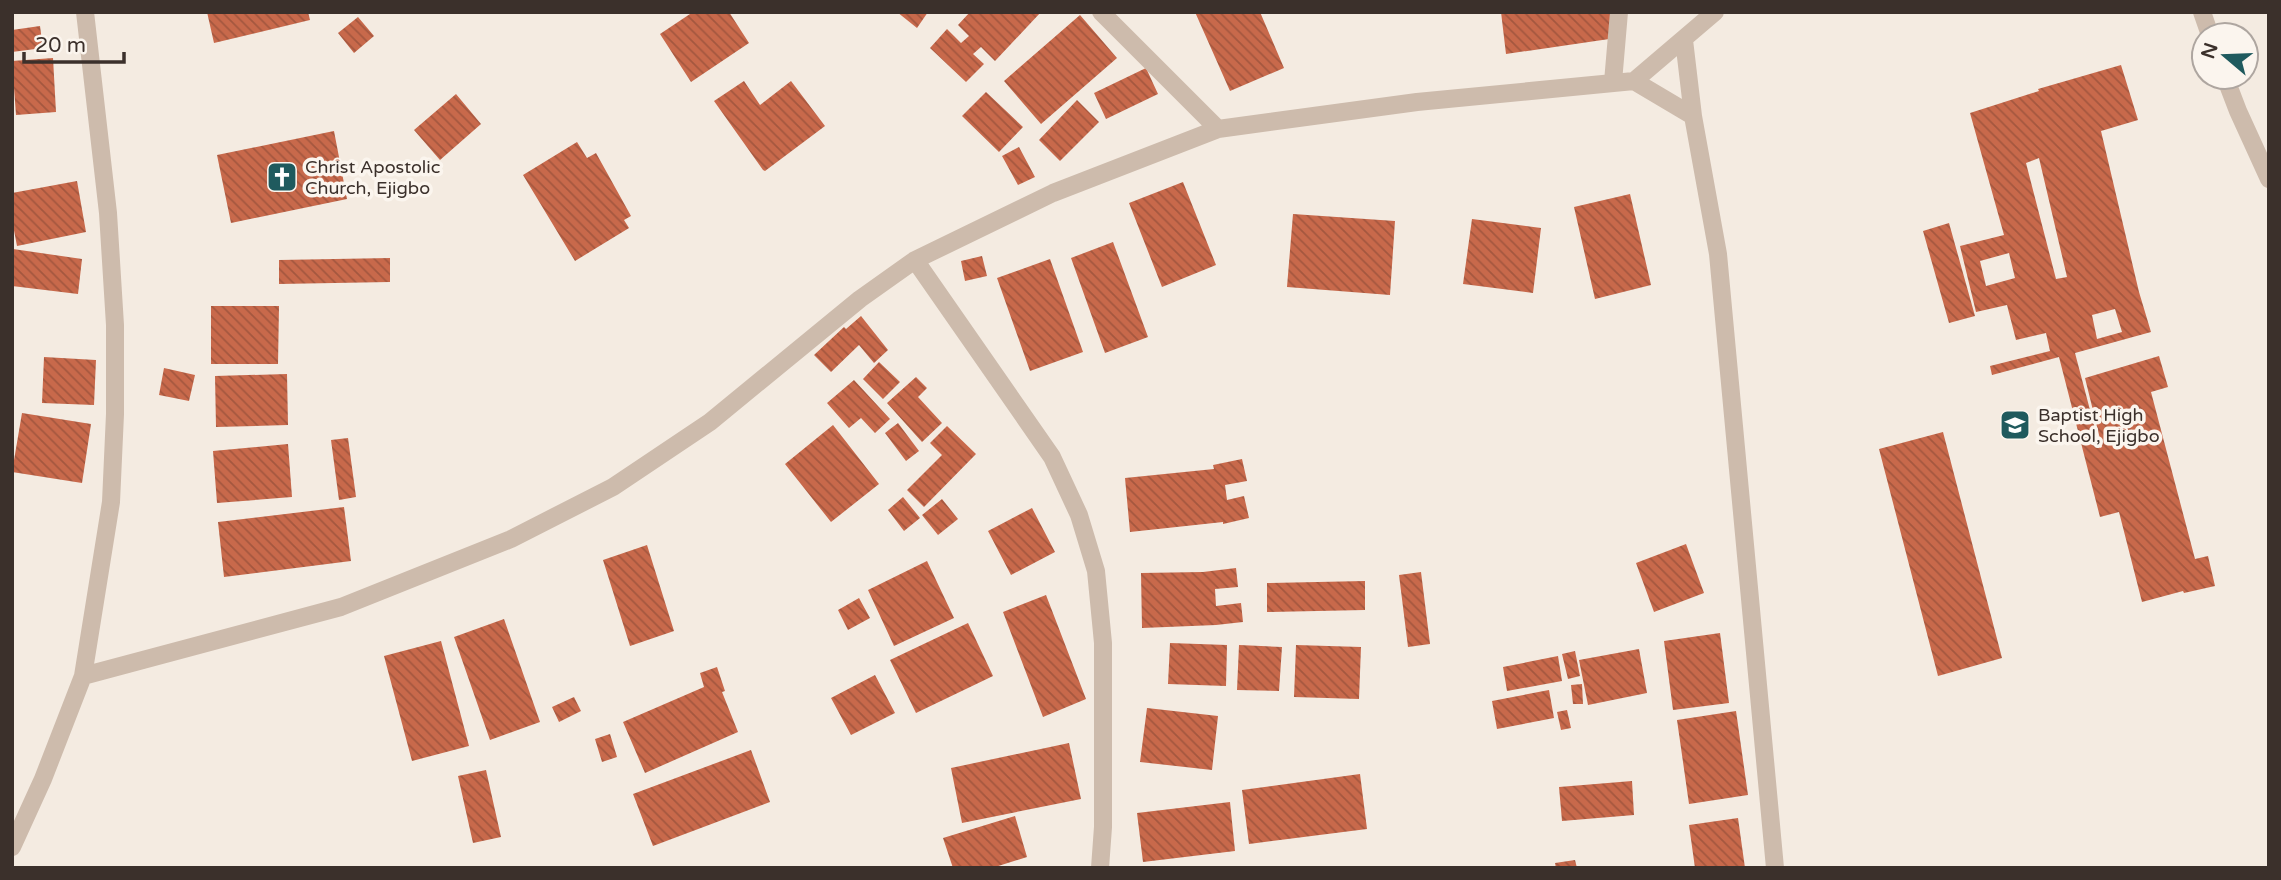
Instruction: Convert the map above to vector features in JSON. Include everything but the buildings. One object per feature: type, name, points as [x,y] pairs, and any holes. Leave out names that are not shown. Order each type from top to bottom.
[{"type":"street","points":[[12,847],[43,779],[83,676],[111,502],[116,414],[115,326],[108,213],[85,12]]},
{"type":"street","points":[[1101,12],[1218,129]]},
{"type":"street","points":[[1613,82],[1619,12]]},
{"type":"street","points":[[1634,81],[1714,12]]},
{"type":"street","points":[[1684,40],[1693,116],[1718,254],[1775,868]]},
{"type":"street","points":[[83,676],[341,607],[522,533],[613,487],[710,422],[860,299],[915,260],[1053,194],[1218,129],[1418,102],[1634,81],[1693,116]]},
{"type":"street","points":[[2231,91],[2269,179]]},
{"type":"street","points":[[915,260],[1052,457],[1079,515],[1096,571],[1103,643],[1103,827],[1100,868]]},
{"type":"place","name":"Christ Apostolic Church, Ejigbo","points":[[282,177]]},
{"type":"place","name":"Baptist High School, Ejigbo","points":[[2015,425]]}]
